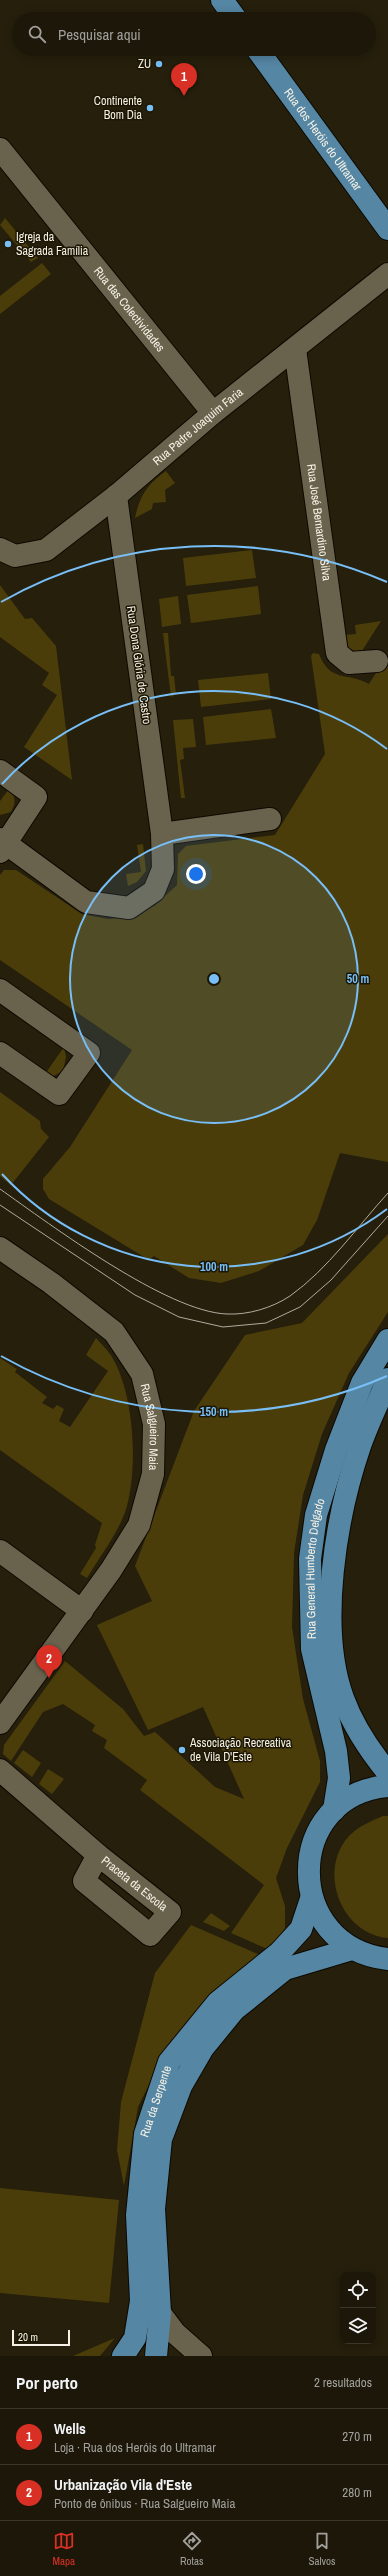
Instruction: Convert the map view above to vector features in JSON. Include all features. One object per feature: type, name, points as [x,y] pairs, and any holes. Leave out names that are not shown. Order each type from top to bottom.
[{"type":"main road","points":[[222,0],[231,12]]},
{"type":"main road","name":"Rua dos Heróis do Ultramar","points":[[262,56],[388,229]]},
{"type":"main road","name":"Rua General Humberto Delgado","points":[[334,1810],[338,1778],[336,1751],[312,1649],[310,1559],[316,1515],[336,1450],[362,1383],[388,1340]]},
{"type":"main road","name":"Rua General Humberto Delgado","points":[[388,1379],[360,1446],[341,1518],[332,1563],[330,1637],[343,1698],[366,1745],[388,1773]]},
{"type":"main road","points":[[388,1786],[363,1791],[334,1810],[319,1829],[310,1851],[307,1875],[311,1899],[320,1919],[334,1936],[352,1949],[373,1958],[388,1959]]},
{"type":"main road","name":"Rua da Serpente","points":[[133,2351],[141,2301],[137,2215],[145,2134],[169,2062],[218,2002],[280,1952],[296,1935],[301,1929],[311,1899]]},
{"type":"main road","name":"Rua da Serpente","points":[[156,2356],[160,2313],[154,2209],[161,2139],[181,2086],[203,2048],[234,2010],[245,2000],[285,1969],[352,1949]]},
{"type":"street","name":"Rua das Colectividades","points":[[0,150],[213,413]]},
{"type":"street","name":"Rua Padre Joaquim Faria","points":[[0,549],[15,556],[46,550],[116,496],[213,413],[388,274]]},
{"type":"street","name":"Rua José Bernardino Silva","points":[[295,348],[337,653],[349,663],[377,661]]},
{"type":"street","name":"Rua Dona Glória de Castro","points":[[2,845],[86,902],[129,908],[154,891],[163,869],[162,834],[116,496]]},
{"type":"street","points":[[0,771],[36,797],[2,845]]},
{"type":"street","points":[[162,834],[270,819]]},
{"type":"street","points":[[0,990],[88,1053],[58,1094],[0,1053]]},
{"type":"street","name":"Rua Salgueiro Maia","points":[[0,1248],[51,1283],[114,1332],[142,1374],[154,1424],[153,1474],[139,1525],[82,1610],[0,1723]]},
{"type":"street","points":[[0,1551],[82,1610]]},
{"type":"street","name":"Praceta da Escola","points":[[0,1770],[98,1855]]},
{"type":"street","points":[[160,2313],[174,2333],[201,2356]]},
{"type":"shaded area","points":[[5,218],[38,258],[31,262],[0,225]]},
{"type":"shaded area","points":[[42,263],[51,274],[0,314],[0,296]]},
{"type":"shaded area","points":[[166,471],[175,483],[165,490],[166,502],[153,503],[152,509],[135,518],[139,503],[145,491],[154,480]]},
{"type":"shaded area","points":[[252,550],[256,578],[186,586],[183,558]]},
{"type":"shaded area","points":[[0,585],[25,619],[32,618],[56,646],[72,780],[24,747],[57,695],[42,685],[49,673],[0,637]]},
{"type":"shaded area","points":[[258,586],[261,614],[191,623],[187,595]]},
{"type":"shaded area","points":[[178,596],[181,624],[162,627],[159,599]]},
{"type":"shaded area","points":[[381,621],[360,654],[345,646],[342,635],[356,634],[355,625]]},
{"type":"shaded area","points":[[163,633],[168,633],[171,676],[174,676],[176,694],[171,697]]},
{"type":"shaded area","points":[[313,653],[319,654],[323,663],[334,673],[361,680],[369,684],[388,654],[388,1162],[340,1153],[317,1220],[303,1245],[259,1271],[221,1283],[189,1278],[154,1256],[149,1260],[49,1199],[43,1189],[43,1179],[70,1147],[132,1050],[0,960],[0,875],[4,870],[16,870],[82,914],[108,919],[130,917],[154,906],[177,885],[178,854],[186,846],[275,835],[325,754],[311,656]]},
{"type":"shaded area","points":[[268,673],[271,699],[201,707],[198,680]]},
{"type":"shaded area","points":[[271,709],[276,738],[206,745],[203,717]]},
{"type":"shaded area","points":[[193,719],[196,747],[183,748],[184,759],[180,760],[185,798],[181,798],[173,720]]},
{"type":"shaded area","points":[[9,789],[14,797],[14,805],[11,812],[0,815],[0,801]]},
{"type":"shaded area","points":[[143,844],[146,871],[137,882],[128,886],[126,874],[141,872],[137,845]]},
{"type":"shaded area","points":[[64,1047],[66,1057],[63,1071],[50,1078],[45,1074]]},
{"type":"shaded area","points":[[0,1092],[40,1121],[41,1129],[49,1137],[11,1185],[0,1176]]},
{"type":"shaded area","points":[[388,1234],[388,1312],[349,1373],[322,1434],[303,1495],[294,1553],[292,1627],[303,1699],[320,1761],[320,1782],[287,1848],[276,1878],[285,1906],[285,1928],[278,1939],[267,1949],[231,1933],[264,1885],[140,1790],[147,1780],[104,1748],[107,1740],[92,1731],[95,1725],[63,1704],[43,1712],[11,1761],[3,1754],[4,1745],[65,1661],[123,1709],[144,1736],[155,1732],[215,1787],[244,1799],[203,1707],[148,1730],[97,1625],[152,1601],[135,1566],[194,1411],[245,1335],[302,1323]]},
{"type":"shaded area","points":[[96,1338],[112,1357],[125,1390],[132,1430],[133,1450],[130,1489],[124,1515],[115,1534],[87,1578],[80,1574],[96,1548],[95,1545],[102,1523],[0,1450],[0,1358],[17,1369],[15,1372],[47,1397],[42,1403],[53,1409],[57,1405],[64,1409],[59,1421],[70,1427],[108,1371],[86,1355]]},
{"type":"shaded area","points":[[23,1750],[41,1763],[32,1777],[14,1763]]},
{"type":"shaded area","points":[[48,1769],[64,1779],[52,1794],[39,1784]]},
{"type":"shaded area","points":[[383,1816],[388,1816],[388,1938],[372,1934],[358,1925],[347,1913],[339,1899],[335,1883],[335,1866],[340,1850],[349,1836],[361,1827]]},
{"type":"shaded area","points":[[211,1913],[230,1926],[224,1931],[203,1922]]},
{"type":"shaded area","points":[[191,1925],[260,1955],[163,2056],[138,2107],[124,2186],[117,2150],[121,2102],[155,1973]]},
{"type":"shaded area","points":[[0,2188],[119,2200],[109,2303],[0,2293]]},
{"type":"shaded area","points":[[115,2338],[100,2356],[73,2356]]},
{"type":"tram line","points":[[0,1189],[78,1244],[142,1283],[173,1299],[202,1310],[227,1314],[260,1310],[276,1304],[290,1296],[330,1261],[388,1193]]},
{"type":"tram line","points":[[0,1205],[135,1295],[179,1317],[223,1327],[266,1323],[300,1307],[331,1280],[388,1216]]},
{"type":"place","name":"ZU","points":[[159,64]]},
{"type":"place","name":"Wells","points":[[184,96]]},
{"type":"place","name":"Continente Bom Dia","points":[[150,108]]},
{"type":"place","name":"Igreja da Sagrada Família","points":[[8,244]]},
{"type":"place","name":"Urbanização Vila d'Este","points":[[49,1678]]},
{"type":"place","name":"Associação Recreativa de Vila D'Este","points":[[182,1750]]}]
